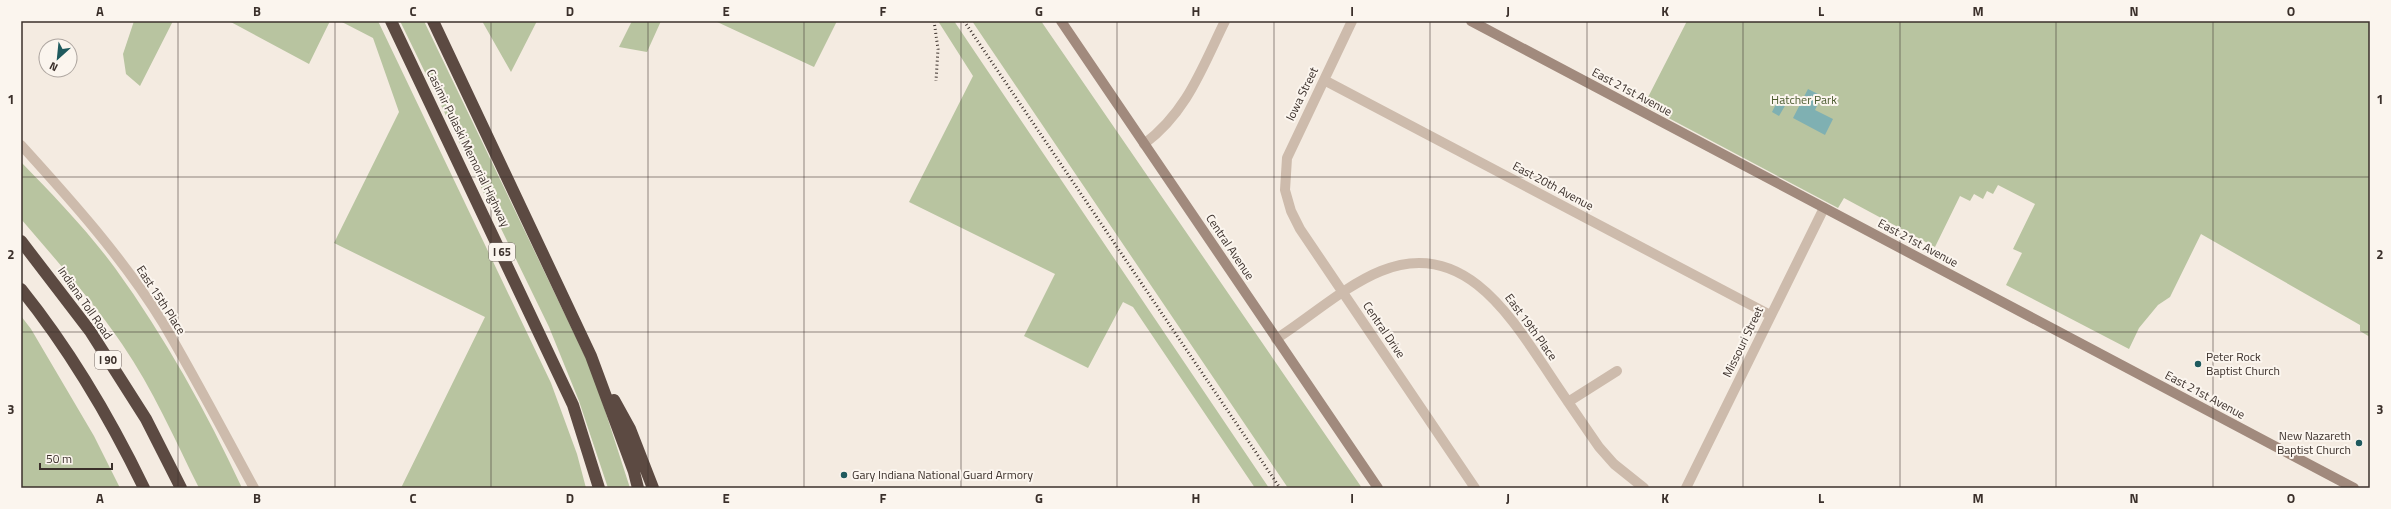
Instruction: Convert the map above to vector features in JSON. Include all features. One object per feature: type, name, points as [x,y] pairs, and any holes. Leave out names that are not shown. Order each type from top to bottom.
[{"type":"highway","name":"Casimir Pulaski Memorial Highway","points":[[391,21],[573,405],[599,488]]},
{"type":"highway","name":"Casimir Pulaski Memorial Highway","points":[[433,21],[591,356],[638,488]]},
{"type":"highway","name":"Indiana Toll Road","points":[[21,241],[35,256],[90,331],[146,420],[181,488]]},
{"type":"highway","name":"I 90","points":[[21,289],[79,370],[124,448],[144,488]]},
{"type":"highway","points":[[591,356],[630,429],[653,488]]},
{"type":"street","name":"Central Avenue","points":[[1061,21],[1378,488]]},
{"type":"street","points":[[1144,144],[1166,127],[1178,112],[1225,21]]},
{"type":"street","name":"Iowa Street","points":[[1284,181],[1290,151],[1352,21]]},
{"type":"street","name":"East 21st Avenue","points":[[1470,21],[2354,488]]},
{"type":"street","name":"East 20th Avenue","points":[[1324,80],[1770,315]]},
{"type":"street","name":"East 15th Place","points":[[21,145],[90,224],[162,322],[254,488]]},
{"type":"street","name":"Central Drive","points":[[1284,181],[1288,205],[1295,220],[1343,294],[1475,488]]},
{"type":"street","name":"Missouri Street","points":[[1686,488],[1824,208]]},
{"type":"street","name":"East 19th Place","points":[[1276,339],[1370,276],[1404,264],[1430,264],[1458,272],[1484,288],[1508,313],[1599,447],[1614,464],[1644,488]]},
{"type":"street","points":[[1568,402],[1617,371]]},
{"type":"green space","points":[[134,21],[173,21],[140,86],[126,74],[123,54]]},
{"type":"green space","points":[[229,21],[330,21],[309,64]]},
{"type":"green space","points":[[340,21],[378,21],[551,383],[577,454],[586,488],[401,488],[485,317],[334,243],[399,112],[373,38]]},
{"type":"green space","points":[[400,21],[424,21],[593,373],[630,488],[608,488],[579,401],[549,327]]},
{"type":"green space","points":[[482,21],[537,21],[511,72]]},
{"type":"green space","points":[[632,21],[661,21],[647,52],[619,47]]},
{"type":"green space","points":[[715,21],[837,21],[814,67]]},
{"type":"green space","points":[[938,21],[954,21],[1269,488],[1255,488],[1133,307],[1123,302],[1088,368],[1024,336],[1055,274],[909,202],[973,76]]},
{"type":"green space","points":[[972,21],[1041,21],[1362,488],[1288,488]]},
{"type":"green space","name":"Hatcher Park","points":[[1687,21],[2370,21],[2370,337],[2360,331],[2360,325],[2201,234],[2170,297],[2158,305],[2139,328],[2129,349],[2006,285],[2022,253],[2013,249],[2035,204],[1998,185],[1993,194],[1987,191],[1983,199],[1974,194],[1970,201],[1960,196],[1935,247],[1844,198],[1838,208],[1644,105]]},
{"type":"green space","points":[[21,162],[82,227],[115,268],[133,294],[184,375],[242,488],[199,488],[154,397],[122,344],[86,296],[21,219]]},
{"type":"green space","points":[[21,316],[31,329],[94,436],[120,488],[21,488]]},
{"type":"water","points":[[1808,89],[1822,96],[1815,110],[1833,119],[1825,135],[1793,118]]},
{"type":"water","points":[[1778,100],[1786,104],[1779,116],[1772,112]]},
{"type":"railway","points":[[934,21],[938,49],[936,81]]},
{"type":"railway","points":[[964,21],[1280,488]]},
{"type":"place","name":"Peter Rock Baptist Church","points":[[2198,364]]},
{"type":"place","name":"New Nazareth Baptist Church","points":[[2359,443]]},
{"type":"place","name":"Gary Indiana National Guard Armory","points":[[844,475]]}]
